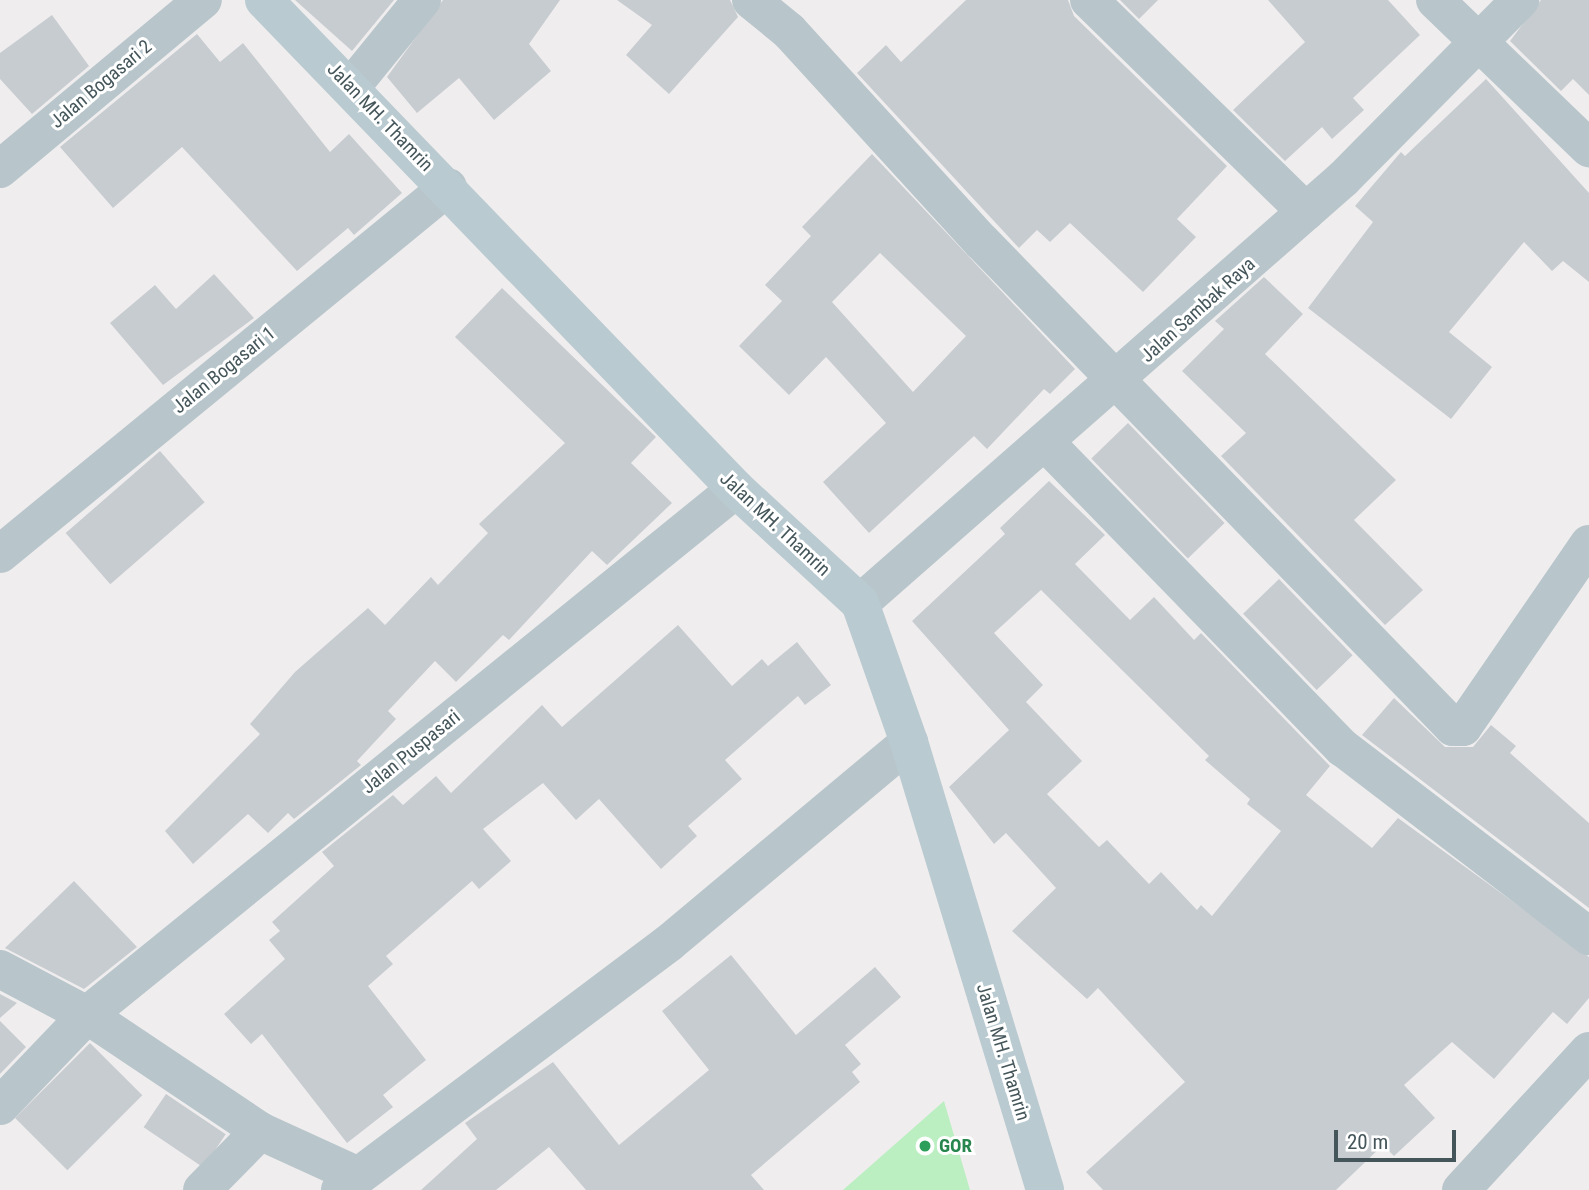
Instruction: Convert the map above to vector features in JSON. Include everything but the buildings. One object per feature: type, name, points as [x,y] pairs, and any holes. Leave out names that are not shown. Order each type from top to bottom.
[{"type":"main road","name":"Jalan MH. Thamrin","points":[[264,0],[352,86],[736,489],[860,603],[909,742],[1045,1190]]},
{"type":"street","name":"Jalan Bogasari 2","points":[[0,169],[203,0]]},
{"type":"street","points":[[352,86],[422,0]]},
{"type":"street","points":[[751,0],[789,32],[1117,382],[1457,729],[1589,544]]},
{"type":"street","points":[[1089,0],[1306,212]]},
{"type":"street","points":[[1435,0],[1589,148]]},
{"type":"street","name":"Jalan Sambak Raya","points":[[860,603],[1117,382],[1306,212],[1480,43],[1520,0]]},
{"type":"street","name":"Jalan Bogasari 1","points":[[0,554],[448,187]]},
{"type":"street","points":[[1046,443],[1343,748],[1589,936]]},
{"type":"street","name":"Jalan Puspasari","points":[[0,1106],[87,1015],[736,489]]},
{"type":"street","points":[[0,969],[87,1015],[260,1131],[347,1182],[669,943],[909,742]]},
{"type":"street","points":[[1461,1190],[1581,1074]]},
{"type":"street","points":[[202,1190],[260,1131]]},
{"type":"green space","name":"GOR","points":[[944,1101],[970,1190],[843,1190]]},
{"type":"place","name":"GOR","points":[[925,1146]]}]
